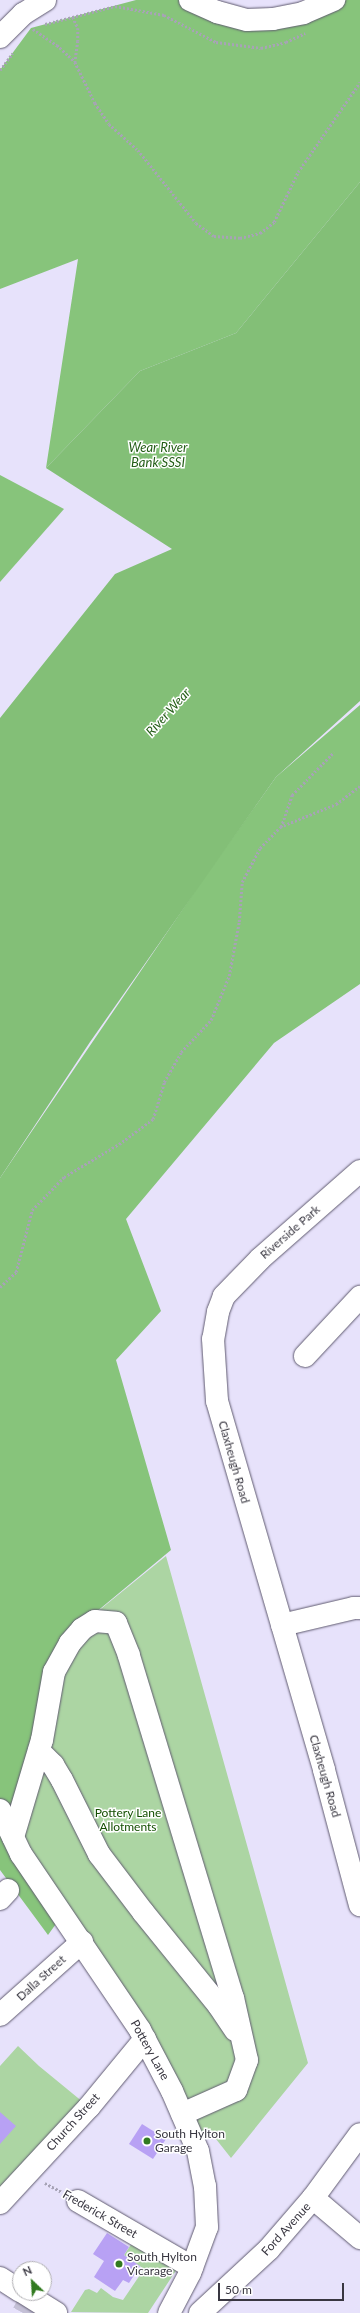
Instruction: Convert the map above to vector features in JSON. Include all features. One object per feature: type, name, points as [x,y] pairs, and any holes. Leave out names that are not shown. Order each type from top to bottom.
[{"type":"main road","points":[[0,37],[22,14],[45,0]]},
{"type":"main road","points":[[190,0],[216,12],[247,20],[273,19],[303,13],[334,0]]},
{"type":"main road","name":"Riverside Park","points":[[224,1296],[260,1259],[359,1175]]},
{"type":"main road","name":"Claxheugh Road","points":[[224,1296],[218,1312],[213,1339],[217,1401],[324,1770],[360,1905]]},
{"type":"main road","points":[[305,1356],[360,1297]]},
{"type":"main road","points":[[282,1625],[354,1608],[360,1608]]},
{"type":"main road","points":[[13,1837],[39,1751],[54,1672],[70,1643],[82,1629],[95,1621],[116,1623],[129,1656],[233,1998],[247,2060],[236,2090],[182,2114]]},
{"type":"main road","points":[[39,1751],[53,1765],[62,1780],[100,1854],[143,1912],[219,2006],[243,2042]]},
{"type":"main road","name":"Pottery Lane","points":[[0,1810],[21,1854],[82,1942],[145,2039],[182,2114],[198,2151],[205,2186],[207,2227],[174,2312]]},
{"type":"main road","name":"Dalla Street","points":[[0,2015],[82,1942]]},
{"type":"main road","name":"Church Street","points":[[0,2204],[89,2107],[145,2039]]},
{"type":"main road","name":"Ford Avenue","points":[[200,2313],[269,2249],[313,2198],[360,2134]]},
{"type":"main road","points":[[313,2198],[360,2238]]},
{"type":"main road","name":"Frederick Street","points":[[78,2201],[192,2267]]},
{"type":"main road","points":[[0,2278],[12,2286]]},
{"type":"main road","points":[[37,2301],[56,2313]]},
{"type":"path","points":[[312,30],[286,42],[261,48],[216,42],[164,15],[115,6],[31,28],[57,45],[75,62],[95,103],[109,124],[138,150],[196,223],[214,236],[240,238],[260,233],[274,222],[298,172],[360,82]]},
{"type":"path","points":[[73,17],[78,34],[75,62]]},
{"type":"path","points":[[0,1287],[16,1272],[32,1210],[64,1177],[119,1144],[153,1119],[164,1082],[181,1052],[211,1020],[229,976],[239,922],[242,882],[260,848],[280,827],[292,795],[334,752]]},
{"type":"path","points":[[280,827],[336,804],[360,786]]},
{"type":"path","name":"Frederick Street","points":[[28,2173],[78,2201]]},
{"type":"green space","name":"Pottery Lane Allotments","points":[[166,1556],[308,2063],[231,2158],[212,2134],[189,2130],[21,1854],[60,1642]]},
{"type":"green space","points":[[18,2046],[39,2066],[89,2107],[0,2203],[0,2066]]},
{"type":"green space","points":[[134,2240],[179,2266],[148,2313],[71,2312],[85,2290],[89,2289],[97,2293],[101,2288],[113,2297],[123,2300],[144,2269],[124,2255]]},
{"type":"shaded area","points":[[136,0],[190,0],[247,20],[334,0],[360,0],[360,182],[236,333],[140,371],[46,468],[78,259],[0,289],[0,70],[31,28]]},
{"type":"shaded area","points":[[0,475],[64,509],[0,582]]},
{"type":"shaded area","points":[[360,705],[360,984],[274,1043],[126,1219],[161,1311],[116,1360],[171,1550],[60,1642],[13,1837],[63,1914],[48,1935],[0,1870],[0,1178],[202,881],[276,777]]},
{"type":"water","points":[[360,182],[360,701],[276,777],[90,1042],[0,1178],[0,718],[115,574],[172,549],[46,468],[140,371],[236,333]]},
{"type":"building","points":[[0,2112],[16,2126],[0,2144]]},
{"type":"building","name":"South Hylton Garage","points":[[142,2124],[166,2139],[153,2159],[129,2144]]},
{"type":"building","name":"South Hylton Vicarage","points":[[107,2233],[129,2247],[124,2255],[140,2266],[129,2283],[123,2280],[115,2291],[94,2277],[104,2261],[93,2254]]},
{"type":"tunnel","points":[[23,2313],[29,2301]]},
{"type":"place","name":"South Hylton Garage","points":[[147,2141]]},
{"type":"place","name":"South Hylton Vicarage","points":[[119,2264]]},
{"type":"water label","name":"Wear River Bank SSSI","points":[[158,456]]},
{"type":"water label","name":"River Wear","points":[[168,712]]}]
